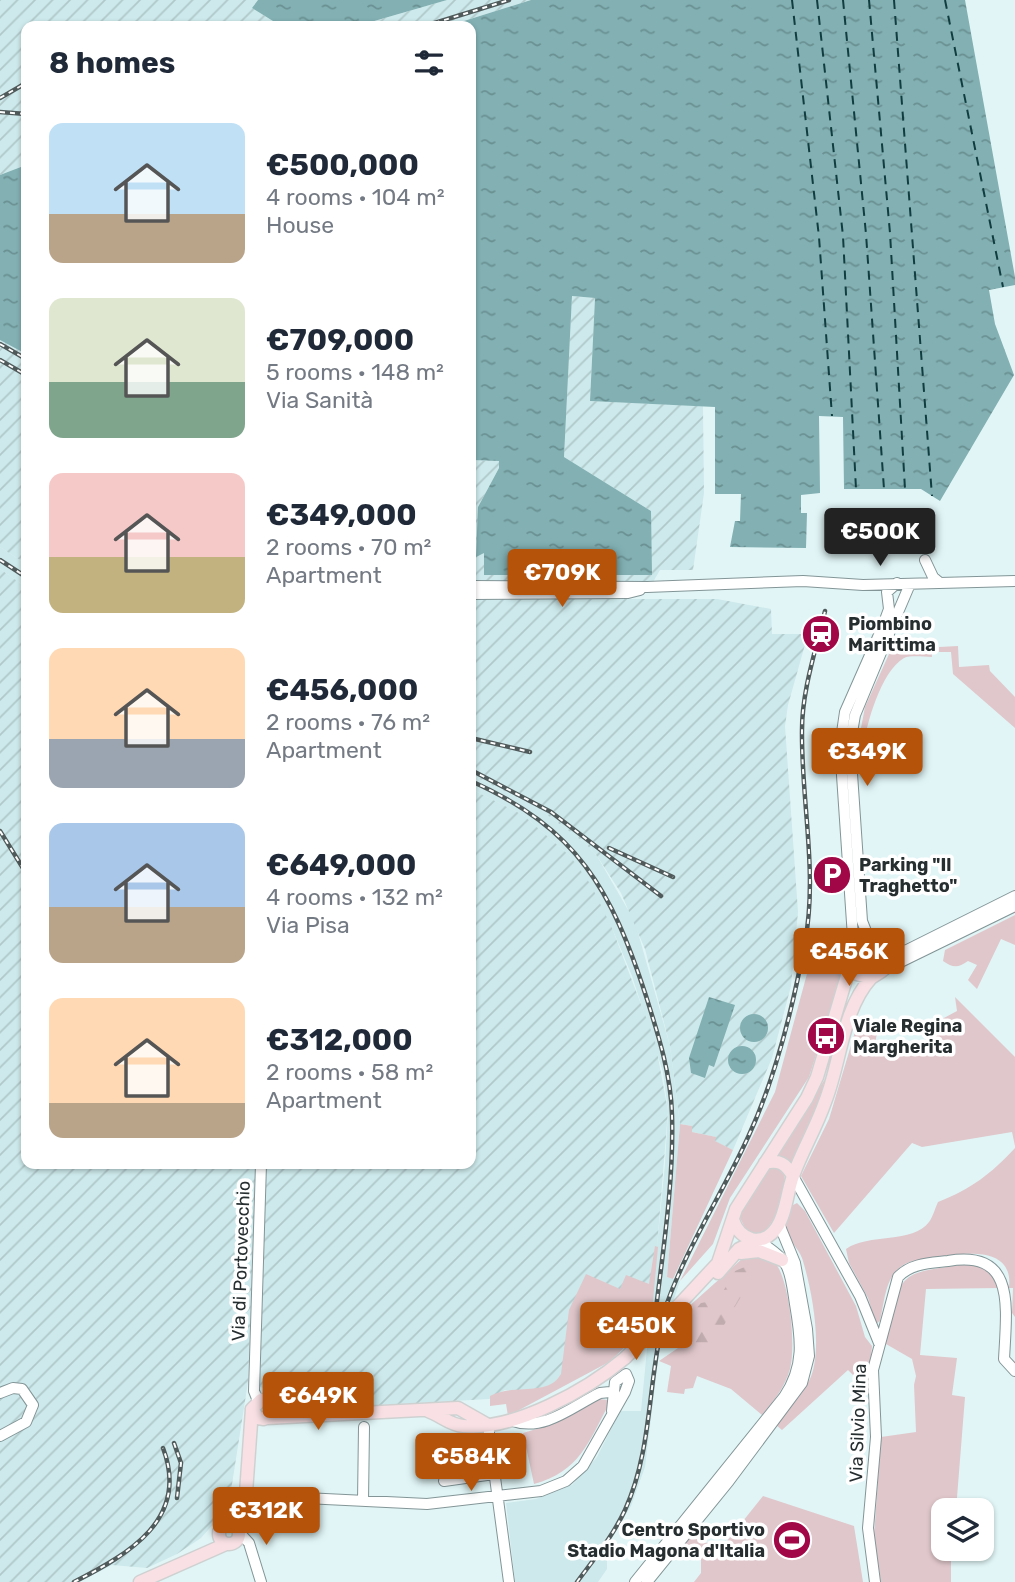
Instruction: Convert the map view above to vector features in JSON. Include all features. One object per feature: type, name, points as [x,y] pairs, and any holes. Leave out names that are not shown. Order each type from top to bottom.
[{"type":"main road","points":[[700,1285],[721,1257],[733,1220],[817,1077],[853,962],[864,944],[880,947],[885,955],[877,974],[857,996],[827,1100],[793,1176],[779,1224],[772,1234],[739,1249],[727,1264]]},
{"type":"main road","points":[[853,962],[862,977],[877,974]]},
{"type":"main road","points":[[765,1163],[778,1161],[787,1167],[793,1176]]},
{"type":"main road","points":[[733,1220],[743,1236],[757,1241]]},
{"type":"main road","points":[[250,1440],[265,1419],[334,1414],[424,1410],[451,1415],[466,1411],[488,1425],[513,1421],[553,1403],[625,1358],[700,1285],[740,1254],[752,1250],[766,1252],[782,1260]]},
{"type":"main road","points":[[140,1582],[192,1559],[222,1539],[235,1541],[234,1528],[245,1495],[250,1440],[259,1404],[334,1414]]},
{"type":"main road","name":"Via di Portovecchio","points":[[259,1404],[272,1408],[265,1419]]},
{"type":"main road","points":[[222,1539],[221,1527],[234,1528]]},
{"type":"street","points":[[925,560],[933,577],[940,583]]},
{"type":"street","points":[[476,586],[647,587],[803,581],[863,585],[1015,581]]},
{"type":"street","points":[[871,944],[862,920],[849,744],[855,715],[888,626],[888,599],[898,582]]},
{"type":"street","points":[[853,962],[840,746],[845,712],[888,626],[902,605],[910,583]]},
{"type":"street","points":[[863,585],[902,605]]},
{"type":"street","points":[[476,594],[628,593],[647,587]]},
{"type":"street","points":[[885,955],[907,950],[1015,896]]},
{"type":"street","points":[[877,974],[1015,906]]},
{"type":"street","name":"Via di Portovecchio","points":[[259,1404],[254,1391],[261,1169]]},
{"type":"street","points":[[793,1176],[860,1296],[879,1343]]},
{"type":"street","points":[[785,1202],[797,1198],[808,1206]]},
{"type":"street","points":[[635,1582],[795,1395],[810,1356],[798,1278],[779,1224]]},
{"type":"street","points":[[647,1582],[784,1397],[800,1364],[801,1340],[787,1268],[782,1260],[757,1241]]},
{"type":"street","name":"Via Silvio Mina","points":[[875,1582],[868,1528],[876,1437],[873,1370],[892,1291],[902,1273],[920,1265],[977,1258],[995,1265],[1006,1278],[1003,1359],[1015,1371]]},
{"type":"street","points":[[245,1495],[427,1504],[541,1490],[566,1481],[590,1456],[612,1411],[625,1392],[628,1375],[616,1379],[612,1411]]},
{"type":"street","points":[[0,1393],[13,1388],[22,1389],[31,1399],[33,1409],[26,1422],[0,1436]]},
{"type":"street","points":[[513,1421],[523,1425],[541,1423],[600,1392],[615,1396]]},
{"type":"street","points":[[488,1425],[509,1582]]},
{"type":"street","points":[[363,1501],[365,1427]]},
{"type":"street","points":[[444,1481],[494,1474]]},
{"type":"street","points":[[234,1528],[249,1543],[261,1582]]},
{"type":"shaded area","points":[[0,0],[258,0],[252,8],[273,21],[21,21],[21,167],[0,175]]},
{"type":"shaded area","points":[[447,0],[531,0],[464,21],[374,21]]},
{"type":"shaded area","points":[[572,296],[595,298],[590,401],[703,406],[704,493],[693,570],[660,570],[653,582],[476,582],[476,460],[499,461],[499,468],[478,507],[482,553],[651,511],[564,457]]},
{"type":"shaded area","points":[[0,340],[21,351],[21,561],[0,547]]},
{"type":"shaded area","points":[[0,547],[21,561],[21,584],[0,569]]},
{"type":"shaded area","points":[[0,569],[21,584],[21,1169],[256,1169],[248,1382],[230,1497],[216,1521],[201,1538],[177,1554],[147,1568],[112,1565],[79,1582],[0,1582]]},
{"type":"shaded area","points":[[476,599],[717,599],[771,609],[772,634],[808,634],[788,705],[785,726],[798,912],[791,986],[772,1058],[733,1150],[714,1141],[715,1137],[692,1132],[692,1126],[680,1124],[670,1046],[645,949],[621,893],[597,856],[585,843],[535,806],[476,777]]},
{"type":"shaded area","points":[[476,777],[535,806],[585,843],[597,856],[635,922],[670,1046],[680,1124],[667,1277],[680,1281],[661,1337],[645,1467],[631,1506],[603,1552],[607,1556],[607,1569],[598,1582],[515,1582],[506,1503],[536,1499],[572,1485],[597,1457],[620,1411],[641,1411],[668,1111],[663,1072],[632,976],[612,928],[570,856],[523,815],[476,792]]},
{"type":"shaded area","points":[[476,792],[523,815],[570,856],[591,885],[612,928],[655,1041],[668,1111],[651,1322],[609,1362],[542,1396],[505,1390],[489,1399],[345,1407],[306,1401],[260,1387],[266,1169],[476,1169]]},
{"type":"green space","points":[[919,642],[920,648],[931,648],[932,657],[907,657],[896,665],[888,674],[871,713],[863,749],[882,752],[856,754],[865,707],[894,643]]},
{"type":"green space","points":[[958,646],[959,667],[989,665],[990,671],[1015,697],[1015,728],[953,674],[951,652],[939,652],[939,647]]},
{"type":"green space","points":[[1015,915],[1015,945],[1001,939],[977,989],[968,980],[977,965],[968,961],[953,966],[943,961],[945,950]]},
{"type":"green space","points":[[811,959],[843,970],[809,1077],[730,1198],[713,1244],[680,1281],[775,1092]]},
{"type":"green space","points":[[857,984],[825,1091],[792,1164],[775,1155],[829,1073]]},
{"type":"green space","points":[[955,997],[1015,1057],[1015,1146],[1012,1132],[922,1147],[912,1143],[834,1233],[801,1176],[829,1119],[857,1025],[879,1020],[875,1045],[888,1050],[916,1050],[929,1037],[938,1033],[937,1029],[944,1024],[942,1019],[957,1011]]},
{"type":"green space","points":[[680,1124],[692,1126],[692,1132],[716,1137],[715,1141],[733,1150],[673,1279],[667,1277]]},
{"type":"green space","points":[[1015,1148],[1015,1317],[1012,1313],[1013,1288],[1009,1288],[1004,1264],[985,1255],[961,1254],[916,1260],[901,1266],[890,1281],[880,1321],[876,1324],[868,1298],[849,1263],[846,1249],[866,1241],[902,1236],[922,1229],[930,1220],[938,1202],[980,1180]]},
{"type":"green space","points":[[768,1169],[782,1169],[785,1176],[780,1204],[772,1222],[761,1235],[747,1232],[739,1216]]},
{"type":"green space","points":[[797,1203],[805,1211],[856,1306],[865,1337],[872,1346],[868,1390],[848,1370],[782,1430],[776,1425],[809,1381],[816,1354],[813,1303],[806,1271],[800,1254],[785,1230],[791,1206]]},
{"type":"green space","points":[[655,1246],[658,1247],[651,1322],[609,1362],[508,1416],[506,1404],[490,1406],[490,1396],[510,1390],[540,1388],[555,1381],[561,1374],[569,1310],[586,1274],[620,1289],[626,1275],[649,1284]]},
{"type":"green space","points":[[755,1256],[776,1264],[789,1302],[792,1359],[788,1376],[779,1394],[762,1415],[731,1389],[697,1376],[693,1388],[685,1389],[684,1394],[667,1392],[671,1366],[659,1361],[678,1348],[668,1325],[743,1258]]},
{"type":"green space","points":[[759,1261],[757,1270],[709,1350],[705,1368],[699,1365],[686,1352],[679,1328],[701,1303],[718,1300],[735,1271]]},
{"type":"green space","points":[[973,1263],[991,1271],[1000,1288],[926,1289],[920,1355],[957,1358],[952,1395],[965,1397],[957,1498],[931,1498],[931,1561],[951,1561],[951,1582],[881,1582],[874,1536],[881,1437],[916,1432],[916,1376],[912,1359],[886,1344],[900,1288],[907,1279],[929,1270]]},
{"type":"green space","points":[[599,1399],[608,1400],[609,1404],[581,1454],[562,1472],[534,1484],[523,1433],[553,1424]]},
{"type":"green space","name":"Centro Sportivo Stadio Magona d'Italia","points":[[763,1496],[854,1526],[863,1582],[694,1582],[701,1573],[701,1557],[683,1544],[692,1533],[704,1543],[727,1541]]},
{"type":"water","points":[[258,0],[447,0],[374,21],[273,21],[252,8]]},
{"type":"water","points":[[531,0],[965,0],[1015,277],[1015,285],[989,290],[995,324],[1014,375],[940,501],[921,489],[844,489],[843,417],[819,416],[820,493],[801,495],[801,513],[807,513],[806,548],[730,547],[735,521],[740,521],[741,494],[715,494],[715,407],[590,401],[595,298],[572,296],[564,457],[651,511],[652,575],[484,575],[484,553],[476,557],[478,507],[499,468],[499,461],[476,460],[476,21],[464,21]]},
{"type":"water","points":[[21,167],[21,351],[0,340],[0,175]]},
{"type":"water","points":[[709,997],[735,1005],[714,1067],[709,1065],[705,1078],[691,1073],[689,1058]]},
{"type":"water","points":[[754,1014],[764,1018],[768,1028],[764,1038],[754,1042],[744,1038],[740,1028],[744,1018]]},
{"type":"water","points":[[742,1046],[752,1050],[756,1060],[752,1070],[742,1074],[732,1070],[728,1060],[732,1050]]},
{"type":"ferry route","points":[[792,0],[819,237],[832,416]]},
{"type":"ferry route","points":[[817,0],[843,236],[856,489]]},
{"type":"ferry route","points":[[843,0],[866,234],[884,489]]},
{"type":"ferry route","points":[[869,0],[890,233],[905,489]]},
{"type":"ferry route","points":[[894,0],[932,496]]},
{"type":"ferry route","points":[[945,0],[1003,287]]},
{"type":"railway","points":[[441,21],[509,0]]},
{"type":"railway","points":[[0,98],[21,86]]},
{"type":"railway","points":[[0,112],[21,114]]},
{"type":"railway","points":[[0,344],[21,356]]},
{"type":"railway","points":[[0,360],[21,372]]},
{"type":"railway","points":[[0,560],[21,574]]},
{"type":"railway","points":[[666,1306],[684,1262],[739,1157],[759,1112],[776,1064],[795,991],[809,916],[810,889],[802,756],[803,715],[807,685],[825,611]]},
{"type":"railway","points":[[476,739],[530,752]]},
{"type":"railway","points":[[476,773],[551,812],[661,896]]},
{"type":"railway","points":[[476,784],[539,820],[586,866],[619,924],[646,996],[666,1069],[672,1115],[670,1191],[655,1317]]},
{"type":"railway","points":[[0,831],[21,865]]},
{"type":"railway","points":[[609,848],[673,877]]},
{"type":"railway","points":[[577,1582],[615,1529],[633,1488],[644,1444],[661,1330]]},
{"type":"railway","points":[[174,1443],[181,1463],[177,1498]]},
{"type":"railway","points":[[74,1582],[133,1546],[149,1531],[161,1514],[168,1495],[169,1473],[163,1448]]},
{"type":"place","name":"Piombino Marittima","points":[[821,634]]},
{"type":"place","name":"Parking \"Il Traghetto\"","points":[[832,875]]},
{"type":"place","name":"Viale Regina Margherita","points":[[826,1036]]},
{"type":"place","name":"Centro Sportivo Stadio Magona d'Italia","points":[[792,1540]]}]
